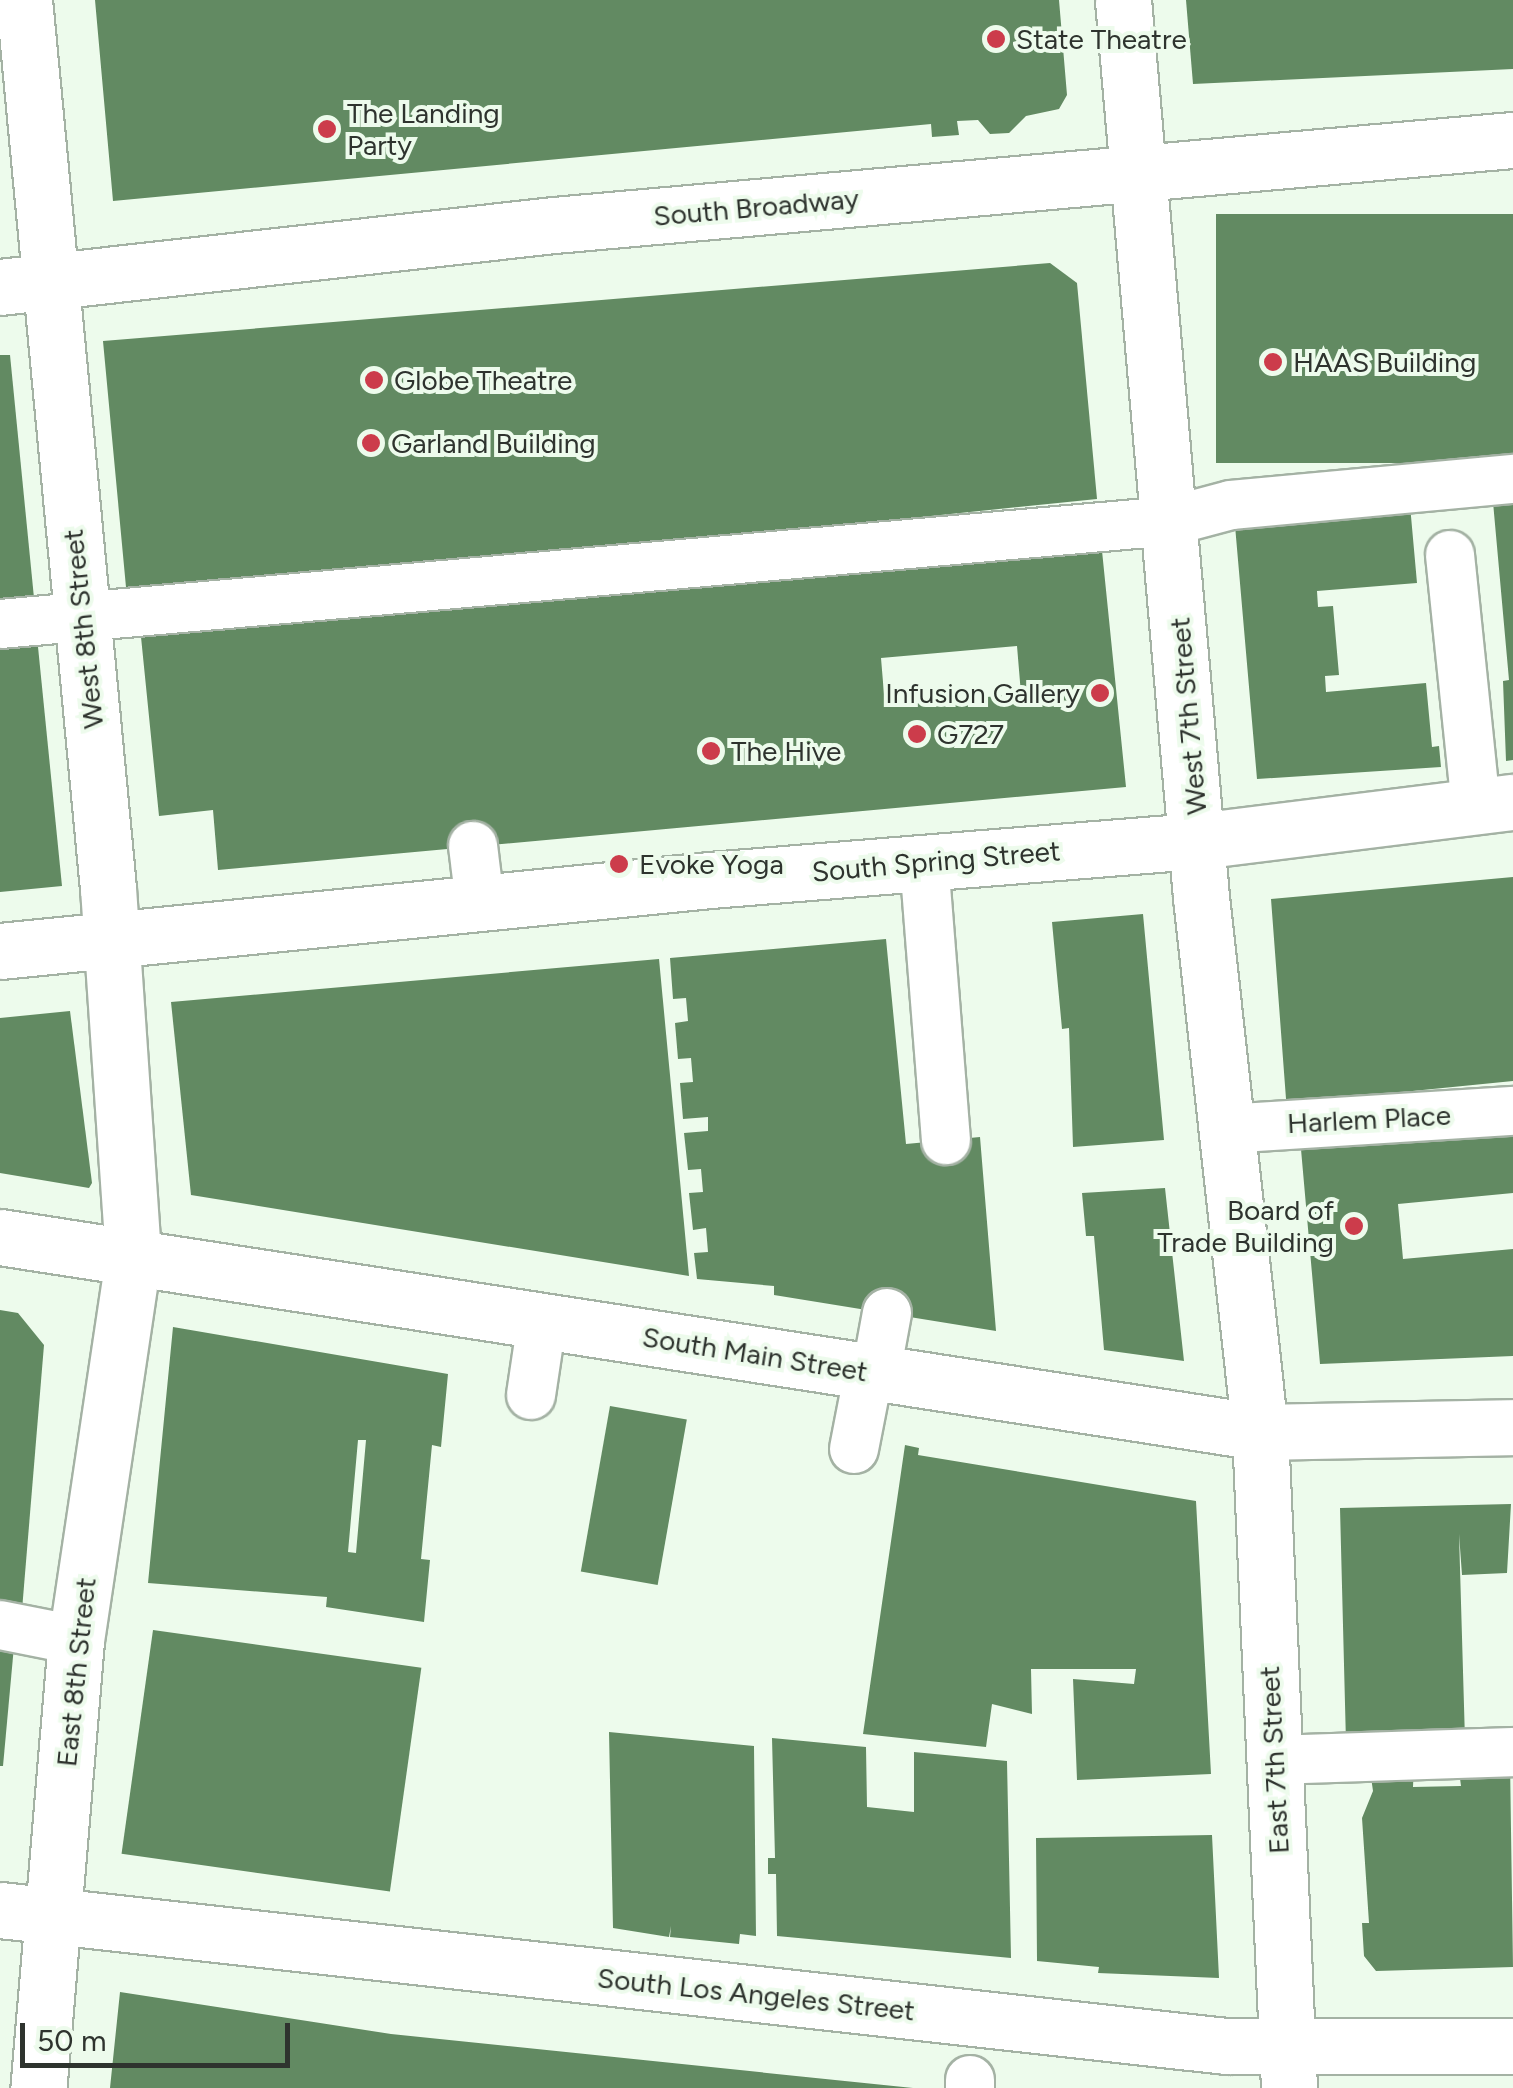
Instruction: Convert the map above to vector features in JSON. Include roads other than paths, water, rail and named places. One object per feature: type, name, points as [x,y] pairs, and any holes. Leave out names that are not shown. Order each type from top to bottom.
[{"type":"main road","name":"West 8th Street","points":[[24,0],[25,285],[81,618],[112,941],[133,1259]]},
{"type":"main road","name":"West 7th Street","points":[[1123,0],[1225,1129],[1260,1432]]},
{"type":"main road","name":"South Broadway","points":[[25,285],[554,225],[1513,140]]},
{"type":"main road","name":"South Spring Street","points":[[0,952],[480,903],[1198,841],[1495,804]]},
{"type":"main road","name":"South Main Street","points":[[0,1237],[1260,1432],[1513,1427]]},
{"type":"main road","name":"East 8th Street","points":[[38,2088],[26,1914],[76,1640],[133,1259]]},
{"type":"main road","name":"East 7th Street","points":[[1260,1432],[1289,2068]]},
{"type":"main road","name":"South Los Angeles Street","points":[[26,1914],[1226,2046],[1289,2068],[1513,2046]]},
{"type":"lane","points":[[0,624],[1171,521],[1232,505],[1513,479]]},
{"type":"lane","points":[[1450,555],[1495,804]]},
{"type":"lane","points":[[473,846],[480,903]]},
{"type":"lane","points":[[924,862],[946,1140]]},
{"type":"lane","name":"Harlem Place","points":[[1225,1129],[1513,1111]]},
{"type":"lane","points":[[854,1449],[887,1314]]},
{"type":"lane","points":[[531,1394],[542,1321]]},
{"type":"lane","points":[[0,1624],[76,1640]]},
{"type":"lane","points":[[1274,1760],[1513,1752]]},
{"type":"place","name":"State Theatre","points":[[996,39]]},
{"type":"place","name":"The Landing Party","points":[[327,129]]},
{"type":"place","name":"HAAS Building","points":[[1273,362]]},
{"type":"place","name":"Globe Theatre","points":[[374,380]]},
{"type":"place","name":"Garland Building","points":[[371,443]]},
{"type":"place","name":"Infusion Gallery","points":[[1100,693]]},
{"type":"place","name":"G727","points":[[917,734]]},
{"type":"place","name":"The Hive","points":[[711,751]]},
{"type":"place","name":"Evoke Yoga","points":[[619,864]]},
{"type":"place","name":"Board of Trade Building","points":[[1354,1226]]}]
